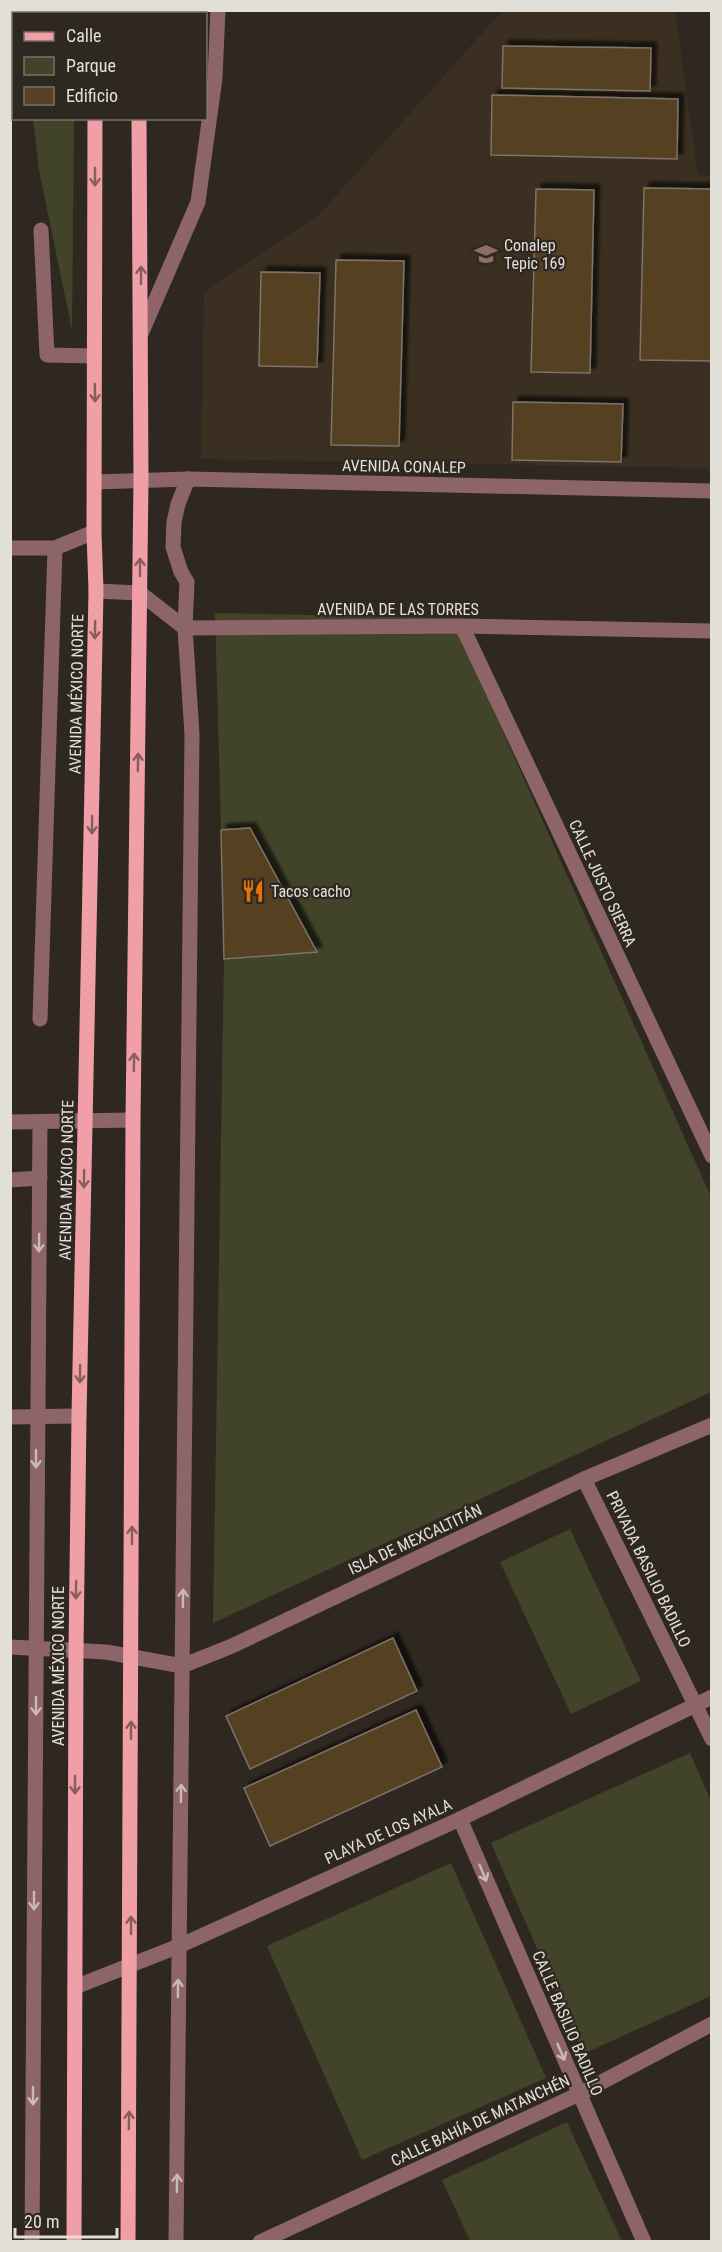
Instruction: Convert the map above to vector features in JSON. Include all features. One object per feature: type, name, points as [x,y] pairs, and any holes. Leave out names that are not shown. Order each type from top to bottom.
[{"type":"main road","name":"AVENIDA MÉXICO NORTE","points":[[74,2241],[79,1416],[96,591],[94,531],[95,120]]},
{"type":"main road","points":[[128,2241],[133,1120],[141,481],[140,120]]},
{"type":"street","points":[[141,334],[198,202],[215,78],[218,10]]},
{"type":"street","points":[[41,230],[47,355],[94,356]]},
{"type":"street","points":[[176,2241],[192,734],[186,582],[173,547],[176,513],[188,478]]},
{"type":"street","name":"AVENIDA CONALEP","points":[[95,482],[188,478],[711,491]]},
{"type":"street","points":[[10,548],[55,548],[94,531]]},
{"type":"street","points":[[40,1019],[55,548]]},
{"type":"street","points":[[96,591],[140,593],[186,627]]},
{"type":"street","name":"AVENIDA DE LAS TORRES","points":[[186,627],[462,626],[711,631]]},
{"type":"street","name":"CALLE JUSTO SIERRA","points":[[462,626],[711,1156]]},
{"type":"street","points":[[10,1122],[133,1120]]},
{"type":"street","name":"AVENIDA MÉXICO NORTE","points":[[32,2241],[36,1418],[40,1122]]},
{"type":"street","points":[[10,1180],[40,1178]]},
{"type":"street","points":[[10,1418],[79,1416]]},
{"type":"street","name":"ISLA DE MEXCALTITÁN","points":[[182,1666],[232,1646],[584,1479],[711,1425]]},
{"type":"street","name":"PRIVADA BASILIO BADILLO","points":[[584,1479],[696,1704],[711,1739]]},
{"type":"street","points":[[10,1647],[106,1652],[182,1666]]},
{"type":"street","name":"PLAYA DE LOS AYALA","points":[[75,1987],[179,1946],[460,1819],[711,1697]]},
{"type":"street","name":"CALLE BASILIO BADILLO","points":[[460,1819],[644,2241]]},
{"type":"street","name":"CALLE BAHÍA DE MATANCHÉN","points":[[261,2241],[579,2094],[711,2024]]},
{"type":"shaded area","name":"Conalep Tepic 169","points":[[502,11],[675,11],[698,175],[711,176],[711,468],[201,459],[204,292],[318,216]]},
{"type":"green space","points":[[19,11],[70,11],[70,12]]},
{"type":"green space","points":[[33,120],[74,120],[72,330],[39,170]]},
{"type":"green space","points":[[215,613],[452,618],[711,1197],[711,1392],[213,1623],[224,959],[317,952],[250,828],[221,830]]},
{"type":"green space","points":[[570,1529],[641,1681],[571,1714],[500,1562]]},
{"type":"green space","points":[[690,1753],[711,1801],[711,1996],[583,2054],[491,1843]]},
{"type":"green space","points":[[451,1863],[546,2078],[362,2160],[267,1946]]},
{"type":"green space","points":[[567,2122],[622,2241],[470,2241],[442,2180]]},
{"type":"building","points":[[503,46],[651,48],[650,91],[502,88]]},
{"type":"building","points":[[492,95],[678,99],[677,159],[491,155]]},
{"type":"building","points":[[644,188],[712,189],[712,361],[640,360]]},
{"type":"building","points":[[536,189],[594,190],[590,373],[531,372]]},
{"type":"building","points":[[336,260],[404,261],[399,446],[331,445]]},
{"type":"building","points":[[261,272],[320,273],[317,367],[259,366]]},
{"type":"building","points":[[513,402],[623,404],[621,462],[512,460]]},
{"type":"building","name":"Tacos cacho","points":[[250,828],[317,952],[224,959],[221,830]]},
{"type":"building","points":[[393,1638],[417,1691],[250,1769],[226,1716]]},
{"type":"building","points":[[416,1710],[442,1767],[270,1846],[244,1788]]},
{"type":"place","name":"Conalep Tepic 169","points":[[486,254]]},
{"type":"place","name":"Tacos cacho","points":[[253,891]]}]
